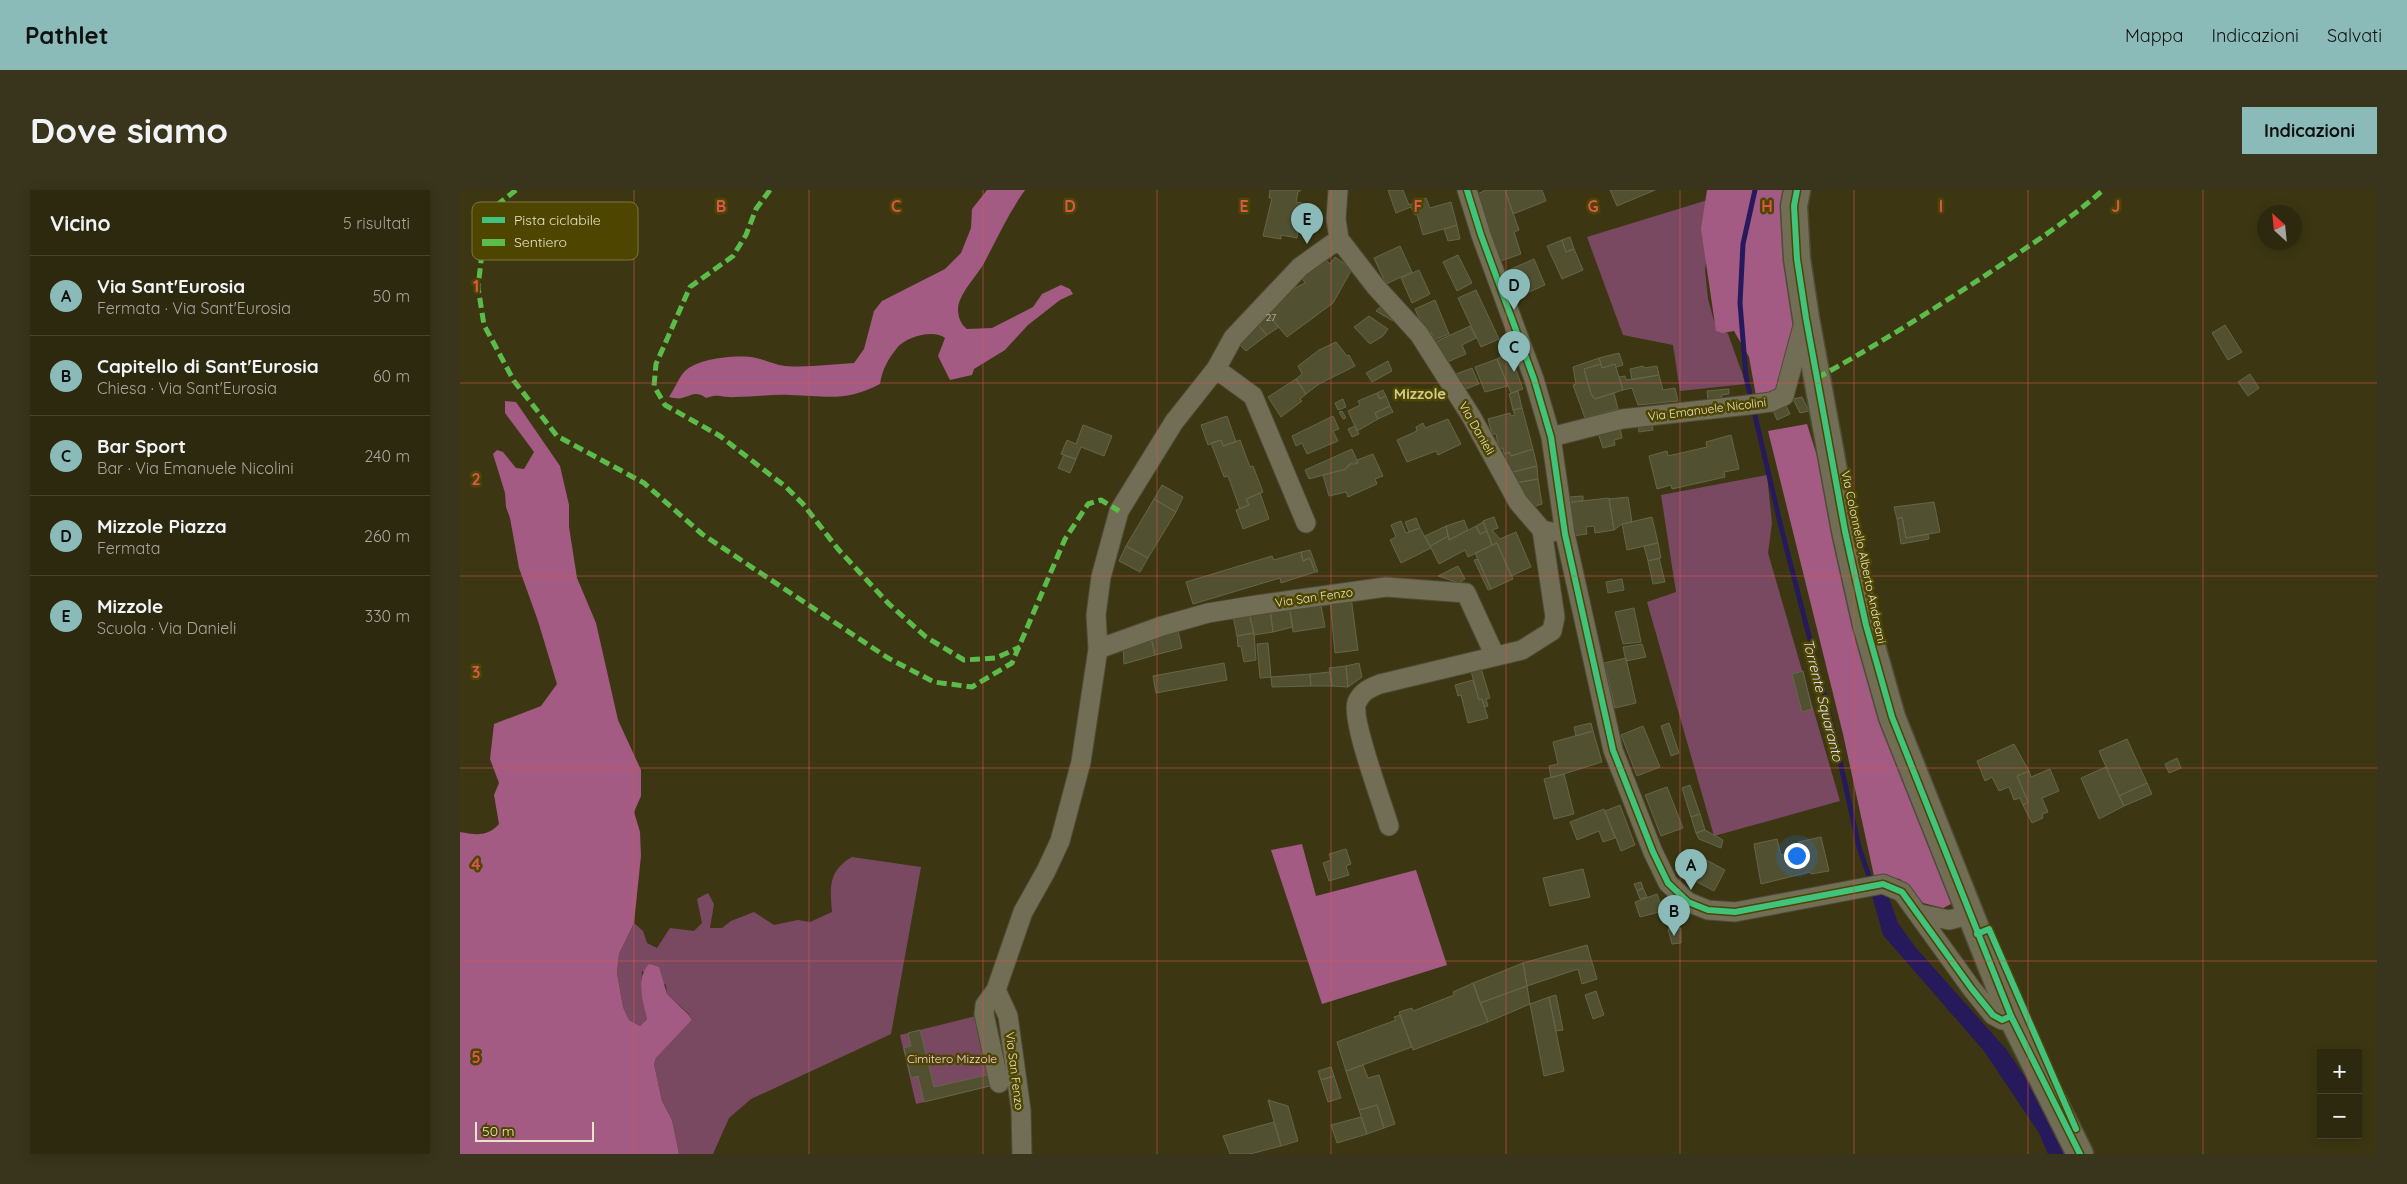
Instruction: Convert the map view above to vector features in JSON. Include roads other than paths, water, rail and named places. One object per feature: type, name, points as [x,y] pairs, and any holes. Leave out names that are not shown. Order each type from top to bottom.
[{"type":"street","points":[[1306,523],[1253,396],[1216,370],[1233,338],[1264,303],[1300,267],[1339,239],[1336,219],[1338,190]]},
{"type":"street","points":[[1468,190],[1481,235],[1534,379],[1551,437],[1565,534],[1613,750],[1653,852],[1668,883],[1688,902],[1708,910],[1735,912],[1861,886],[1883,884],[1902,892],[1993,1015],[2002,1020],[2011,1016]]},
{"type":"street","name":"Via Colonnello Alberto Andreani","points":[[1797,190],[1794,206],[1797,259],[1806,318],[1843,522],[1866,625],[1892,717],[1969,915],[2011,1016],[2080,1154]]},
{"type":"street","name":"Via Danieli","points":[[1339,239],[1376,288],[1418,334],[1471,416],[1518,502],[1542,530]]},
{"type":"street","name":"Via Emanuele Nicolini","points":[[1551,437],[1622,419],[1771,402],[1784,396],[1806,318]]},
{"type":"street","name":"Via San Fenzo","points":[[999,1083],[984,1014],[985,1005],[996,990],[1022,912],[1046,871],[1060,840],[1081,762],[1098,649],[1096,615],[1101,577],[1119,511],[1174,422],[1216,370]]},
{"type":"street","points":[[1389,826],[1360,733],[1356,704],[1364,690],[1380,684],[1522,650],[1552,630],[1555,618],[1542,530],[1565,534]]},
{"type":"street","name":"Via San Fenzo","points":[[1098,649],[1129,636],[1208,613],[1386,587],[1466,593],[1496,656]]},
{"type":"street","points":[[1920,914],[1949,920],[1969,915]]},
{"type":"street","name":"Via San Fenzo","points":[[996,990],[1008,1016],[1020,1110],[1022,1154]]},
{"type":"waterway","name":"Torrente Squaranto","points":[[1755,190],[1743,244],[1740,303],[1746,377],[1782,531],[1833,729],[1859,847],[1871,882]]},
{"type":"place","name":"Mizzole","points":[[1307,244]]},
{"type":"place","name":"Mizzole Piazza","points":[[1514,310]]},
{"type":"place","name":"Bar Sport","points":[[1514,372]]},
{"type":"place","name":"Via Sant'Eurosia","points":[[1691,890]]},
{"type":"place","name":"Capitello di Sant'Eurosia","points":[[1674,936]]},
{"type":"district","name":"Mizzole","points":[[1420,393]]},
{"type":"park label","name":"Cimitero Mizzole","points":[[952,1058]]}]
